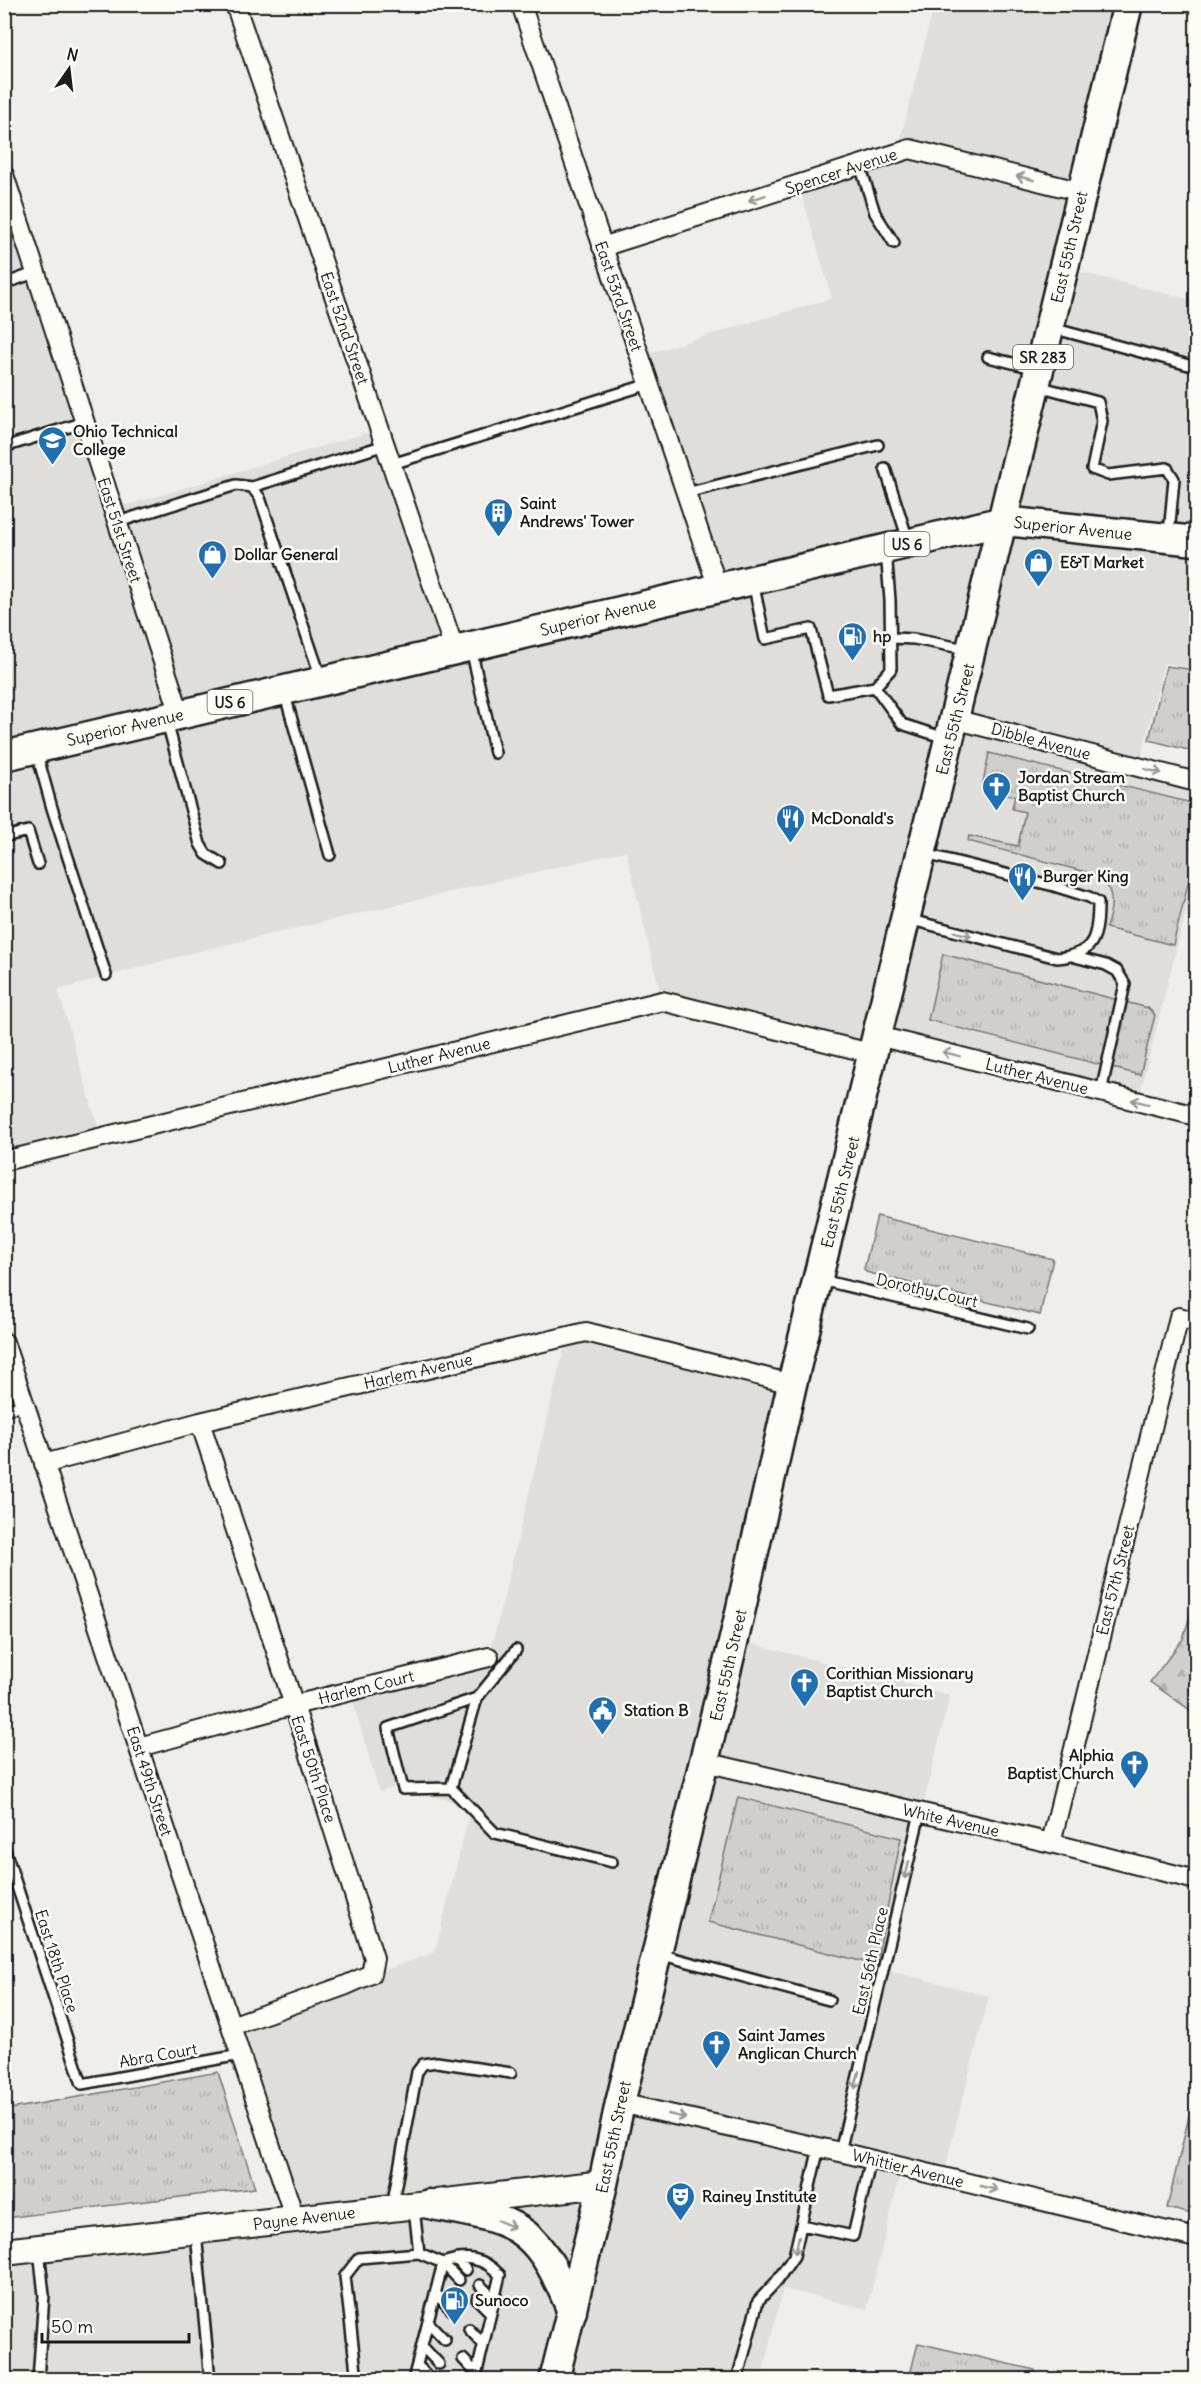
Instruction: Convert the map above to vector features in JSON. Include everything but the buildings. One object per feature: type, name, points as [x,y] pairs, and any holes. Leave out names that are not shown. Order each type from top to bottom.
[{"type":"main road","name":"East 55th Street","points":[[554,2379],[705,1762],[792,1384],[1004,521],[1128,4]]},
{"type":"main road","name":"Superior Avenue","points":[[4,756],[1004,521],[1197,541]]},
{"type":"main road","points":[[411,2206],[492,2219],[510,2225],[526,2235],[538,2247],[556,2273],[572,2311]]},
{"type":"street","name":"East 52nd Street","points":[[235,4],[385,445],[463,649]]},
{"type":"street","name":"East 53rd Street","points":[[521,4],[718,588]]},
{"type":"street","name":"Spencer Avenue","points":[[602,247],[910,149],[1082,192]]},
{"type":"street","name":"East 51st Street","points":[[4,175],[118,522],[173,715]]},
{"type":"street","name":"Dibble Avenue","points":[[952,730],[1197,782]]},
{"type":"street","name":"Luther Avenue","points":[[4,1161],[662,1001],[1101,1092],[1197,1116]]},
{"type":"street","name":"East 57th Street","points":[[1051,1843],[1188,1320]]},
{"type":"street","name":"Harlem Avenue","points":[[44,1464],[200,1422],[585,1332],[792,1384]]},
{"type":"street","name":"East 49th Street","points":[[4,1342],[295,2219]]},
{"type":"street","name":"East 50th Place","points":[[200,1422],[294,1705],[374,1958],[371,1974],[231,2026]]},
{"type":"street","name":"Harlem Court","points":[[138,1747],[294,1705],[489,1657]]},
{"type":"street","name":"White Avenue","points":[[705,1762],[1051,1843],[1197,1880]]},
{"type":"street","name":"Whittier Avenue","points":[[620,2103],[871,2159],[1197,2238]]},
{"type":"street","name":"Payne Avenue","points":[[4,2252],[603,2184]]},
{"type":"lane","points":[[860,165],[875,213],[894,243]]},
{"type":"lane","points":[[5,284],[37,272]]},
{"type":"lane","points":[[1050,328],[1197,367]]},
{"type":"lane","points":[[988,357],[1098,402],[1102,421],[1092,469],[1108,475],[1167,468],[1174,479],[1169,538]]},
{"type":"lane","points":[[392,464],[649,384]]},
{"type":"lane","points":[[4,447],[85,422]]},
{"type":"lane","points":[[118,522],[236,485],[252,487],[385,445]]},
{"type":"lane","points":[[686,493],[878,445]]},
{"type":"lane","points":[[753,579],[765,639],[812,629],[828,695],[875,687],[891,669],[898,546],[885,468]]},
{"type":"lane","points":[[252,487],[261,498],[321,680]]},
{"type":"lane","points":[[892,638],[914,639],[971,651]]},
{"type":"lane","points":[[463,649],[495,753]]},
{"type":"lane","points":[[875,687],[902,724],[952,730]]},
{"type":"lane","points":[[284,689],[330,855]]},
{"type":"lane","points":[[173,715],[200,844],[206,854],[222,864]]},
{"type":"lane","points":[[36,748],[52,808],[106,975]]},
{"type":"lane","points":[[4,837],[28,831],[38,864]]},
{"type":"lane","points":[[922,853],[1054,886],[1098,902],[1096,933],[1089,948],[1075,957]]},
{"type":"lane","points":[[906,919],[1057,958],[1075,957],[1117,971],[1125,984],[1101,1092]]},
{"type":"lane","name":"Dorothy Court","points":[[819,1279],[1028,1329]]},
{"type":"lane","points":[[4,1410],[25,1405]]},
{"type":"lane","points":[[451,1788],[477,1698],[516,1650]]},
{"type":"lane","points":[[477,1698],[388,1728],[403,1789],[451,1788],[495,1833],[612,1862]]},
{"type":"lane","name":"East 56th Place","points":[[840,2152],[920,1813]]},
{"type":"lane","name":"East 18th Place","points":[[4,1847],[82,2084]]},
{"type":"lane","points":[[657,1954],[829,2000]]},
{"type":"lane","name":"Abra Court","points":[[82,2084],[240,2055]]},
{"type":"lane","points":[[419,2253],[411,2206],[417,2072],[423,2064],[437,2062],[511,2073]]},
{"type":"lane","points":[[737,2379],[758,2301],[776,2282],[794,2256],[819,2147]]},
{"type":"lane","points":[[802,2224],[853,2236],[871,2159]]},
{"type":"lane","points":[[195,2230],[210,2379]]},
{"type":"lane","points":[[38,2379],[44,2295],[39,2248]]},
{"type":"lane","points":[[357,2379],[345,2276],[359,2258],[419,2253],[443,2263],[459,2280]]},
{"type":"lane","points":[[443,2263],[461,2257],[489,2264],[500,2275],[475,2376]]},
{"type":"lane","points":[[456,2259],[466,2270]]},
{"type":"lane","points":[[413,2379],[443,2263]]},
{"type":"lane","points":[[480,2285],[494,2300]]},
{"type":"lane","points":[[435,2293],[452,2310]]},
{"type":"lane","points":[[477,2299],[491,2313]]},
{"type":"lane","points":[[428,2322],[445,2340]]},
{"type":"lane","points":[[470,2329],[483,2344]]},
{"type":"lane","points":[[422,2346],[439,2364]]},
{"type":"lane","points":[[463,2359],[475,2376]]},
{"type":"lane","points":[[417,2365],[431,2379]]},
{"type":"shaded area","points":[[934,5],[1128,5],[1064,268],[1196,301],[1196,509],[1188,540],[1196,541],[1196,668],[1164,663],[1139,767],[1196,782],[1196,872],[1138,1101],[879,1037],[874,1054],[662,1001],[626,851],[199,951],[58,990],[101,1137],[5,1161],[4,175],[114,509],[379,429],[455,650],[717,588],[639,356],[832,298],[799,185],[897,153]]},
{"type":"shaded area","points":[[567,1336],[792,1384],[734,1639],[950,1695],[883,1969],[989,1996],[943,2177],[902,2167],[867,2309],[783,2289],[761,2379],[5,2379],[4,2252],[294,2219],[231,2026],[435,1952],[471,1806],[396,1787],[379,1792],[350,1691],[489,1657]]},
{"type":"green space","points":[[1166,666],[1196,670],[1196,752],[1149,740]]},
{"type":"green space","points":[[989,753],[1196,804],[1196,851],[1173,945],[1106,928],[1111,895],[1101,876],[968,841],[969,836],[1018,846],[1025,812],[1012,809],[1015,796],[982,788]]},
{"type":"green space","points":[[943,954],[1148,1008],[1155,1015],[1140,1075],[928,1020]]},
{"type":"green space","points":[[877,1216],[1053,1259],[1040,1315],[866,1272],[864,1269]]},
{"type":"green space","points":[[1196,1596],[1196,1714],[1150,1682],[1183,1639]]},
{"type":"green space","points":[[738,1797],[901,1838],[876,1965],[708,1922]]},
{"type":"green space","points":[[218,2072],[255,2188],[5,2218],[5,2110]]},
{"type":"green space","points":[[1196,2087],[1196,2215],[1167,2208]]},
{"type":"green space","points":[[918,2343],[1035,2370],[1032,2379],[909,2379]]},
{"type":"place","name":"Ohio Technical College","points":[[52,466]]},
{"type":"place","name":"Saint Andrews' Tower","points":[[499,538]]},
{"type":"place","name":"Dollar General","points":[[213,580]]},
{"type":"place","name":"E&T Market","points":[[1039,588]]},
{"type":"place","name":"hp","points":[[852,662]]},
{"type":"place","name":"Jordan Stream Baptist Church","points":[[997,812]]},
{"type":"place","name":"McDonald's","points":[[790,844]]},
{"type":"place","name":"Burger King","points":[[1022,902]]},
{"type":"place","name":"Corithian Missionary Baptist Church","points":[[805,1708]]},
{"type":"place","name":"Station B","points":[[603,1736]]},
{"type":"place","name":"Alphia Baptist Church","points":[[1135,1790]]},
{"type":"place","name":"Saint James Anglican Church","points":[[717,2070]]},
{"type":"place","name":"Rainey Institute","points":[[681,2222]]},
{"type":"place","name":"Sunoco","points":[[454,2326]]}]
